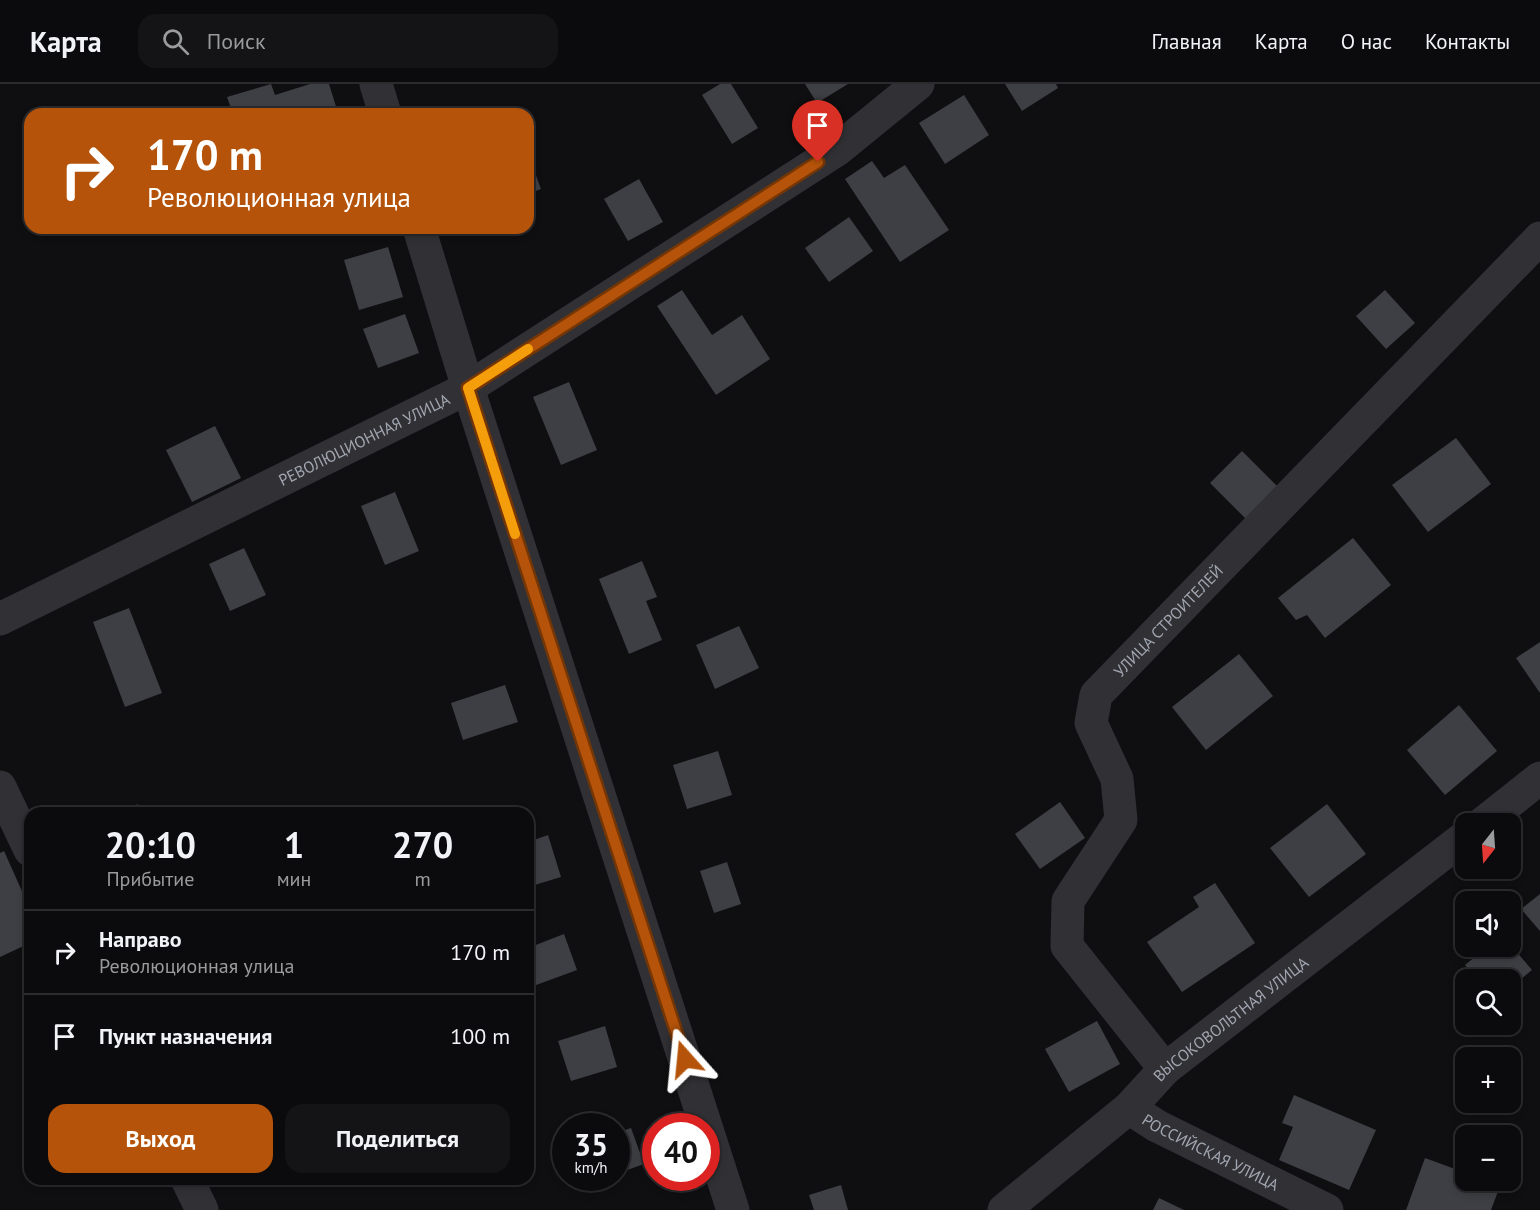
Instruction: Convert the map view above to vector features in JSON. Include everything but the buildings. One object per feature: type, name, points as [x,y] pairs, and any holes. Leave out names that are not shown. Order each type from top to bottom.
[{"type":"street","points":[[376,84],[383,108]]},
{"type":"street","name":"РЕВОЛЮЦИОННАЯ УЛИЦА","points":[[0,620],[468,388],[837,150],[918,84]]},
{"type":"street","points":[[421,234],[468,388],[734,1210]]},
{"type":"street","name":"УЛИЦА СТРОИТЕЛЕЙ","points":[[1165,1069],[1066,946],[1068,901],[1121,820],[1117,778],[1091,723],[1096,695],[1540,238]]},
{"type":"street","points":[[1496,813],[1540,778]]},
{"type":"street","points":[[0,787],[24,837]]},
{"type":"street","name":"ВЫСОКОВОЛЬТНАЯ УЛИЦА","points":[[1004,1210],[1129,1108],[1165,1069],[1455,845]]},
{"type":"street","name":"РОССИЙСКАЯ УЛИЦА","points":[[1129,1108],[1157,1126],[1327,1210]]},
{"type":"street","points":[[190,1185],[202,1210]]},
{"type":"slow traffic","points":[[515,534],[468,388],[528,349]]},
{"type":"route","points":[[685,1059],[468,388],[818,162]]}]
